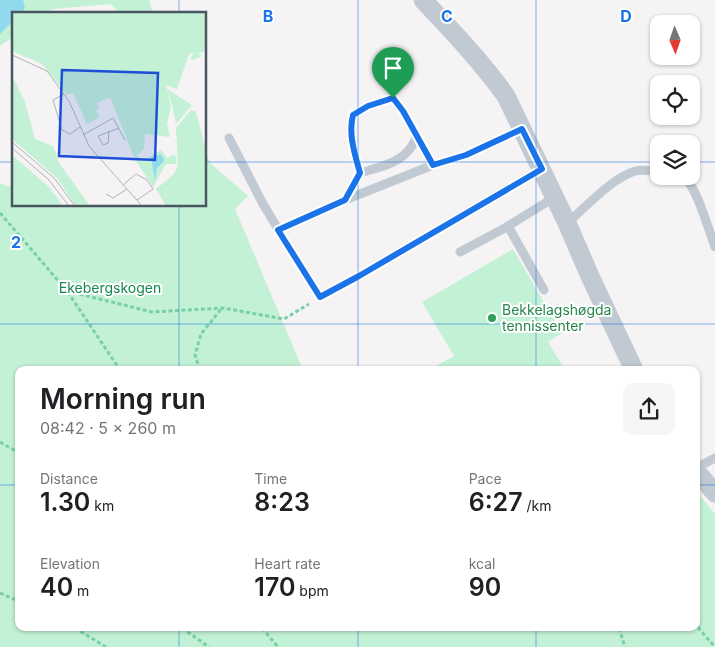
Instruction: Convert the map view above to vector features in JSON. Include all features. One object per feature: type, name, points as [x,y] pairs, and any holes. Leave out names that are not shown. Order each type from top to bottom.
[{"type":"street","points":[[423,0],[469,49],[506,96],[542,169],[632,366]]},
{"type":"street","points":[[700,474],[715,492]]},
{"type":"lane","points":[[278,230],[345,200],[433,165],[403,111],[393,98],[368,106],[353,115],[351,124],[354,154],[360,173]]},
{"type":"lane","points":[[345,200],[360,173],[396,160],[408,152],[417,137]]},
{"type":"lane","points":[[229,138],[263,204],[320,297],[346,284],[542,169]]},
{"type":"lane","points":[[567,223],[624,176],[636,171],[650,171]]},
{"type":"lane","points":[[690,185],[698,199],[715,247]]},
{"type":"lane","points":[[460,252],[508,226],[555,197]]},
{"type":"lane","points":[[508,226],[544,290]]},
{"type":"lane","points":[[700,467],[715,458]]},
{"type":"path","points":[[433,165],[466,155],[522,129]]},
{"type":"path","points":[[0,213],[67,291],[117,366]]},
{"type":"path","points":[[67,291],[152,312],[223,308],[284,319],[320,297]]},
{"type":"path","points":[[199,366],[195,355],[201,334],[223,308]]},
{"type":"path","points":[[0,442],[15,451]]},
{"type":"path","points":[[0,593],[15,599]]},
{"type":"path","points":[[700,630],[715,647]]},
{"type":"path","points":[[80,631],[106,647]]},
{"type":"path","points":[[186,631],[209,647]]},
{"type":"path","points":[[265,631],[278,647]]},
{"type":"path","points":[[620,631],[625,647]]},
{"type":"green space","points":[[0,0],[149,0],[152,12],[118,12],[111,4],[52,9],[48,12],[12,12],[12,37],[0,46]]},
{"type":"green space","name":"Ekebergskogen","points":[[206,152],[210,163],[248,196],[235,209],[301,366],[15,366],[15,631],[700,631],[700,496],[715,514],[715,647],[0,647],[0,183],[12,186],[12,206],[206,206]]},
{"type":"green space","name":"Bekkelagshøgda tennissenter","points":[[513,249],[562,333],[548,342],[563,366],[436,366],[454,356],[422,302]]},
{"type":"water","points":[[0,0],[23,0],[25,8],[22,12],[12,12],[12,22],[0,34]]},
{"type":"place","name":"Bekkelagshøgda tennissenter","points":[[492,318]]},
{"type":"route","points":[[393,98],[403,111],[433,165],[466,155],[522,129],[542,169],[320,297],[278,230],[345,200],[360,173],[354,154],[351,124],[353,115],[368,106],[393,98]]}]
